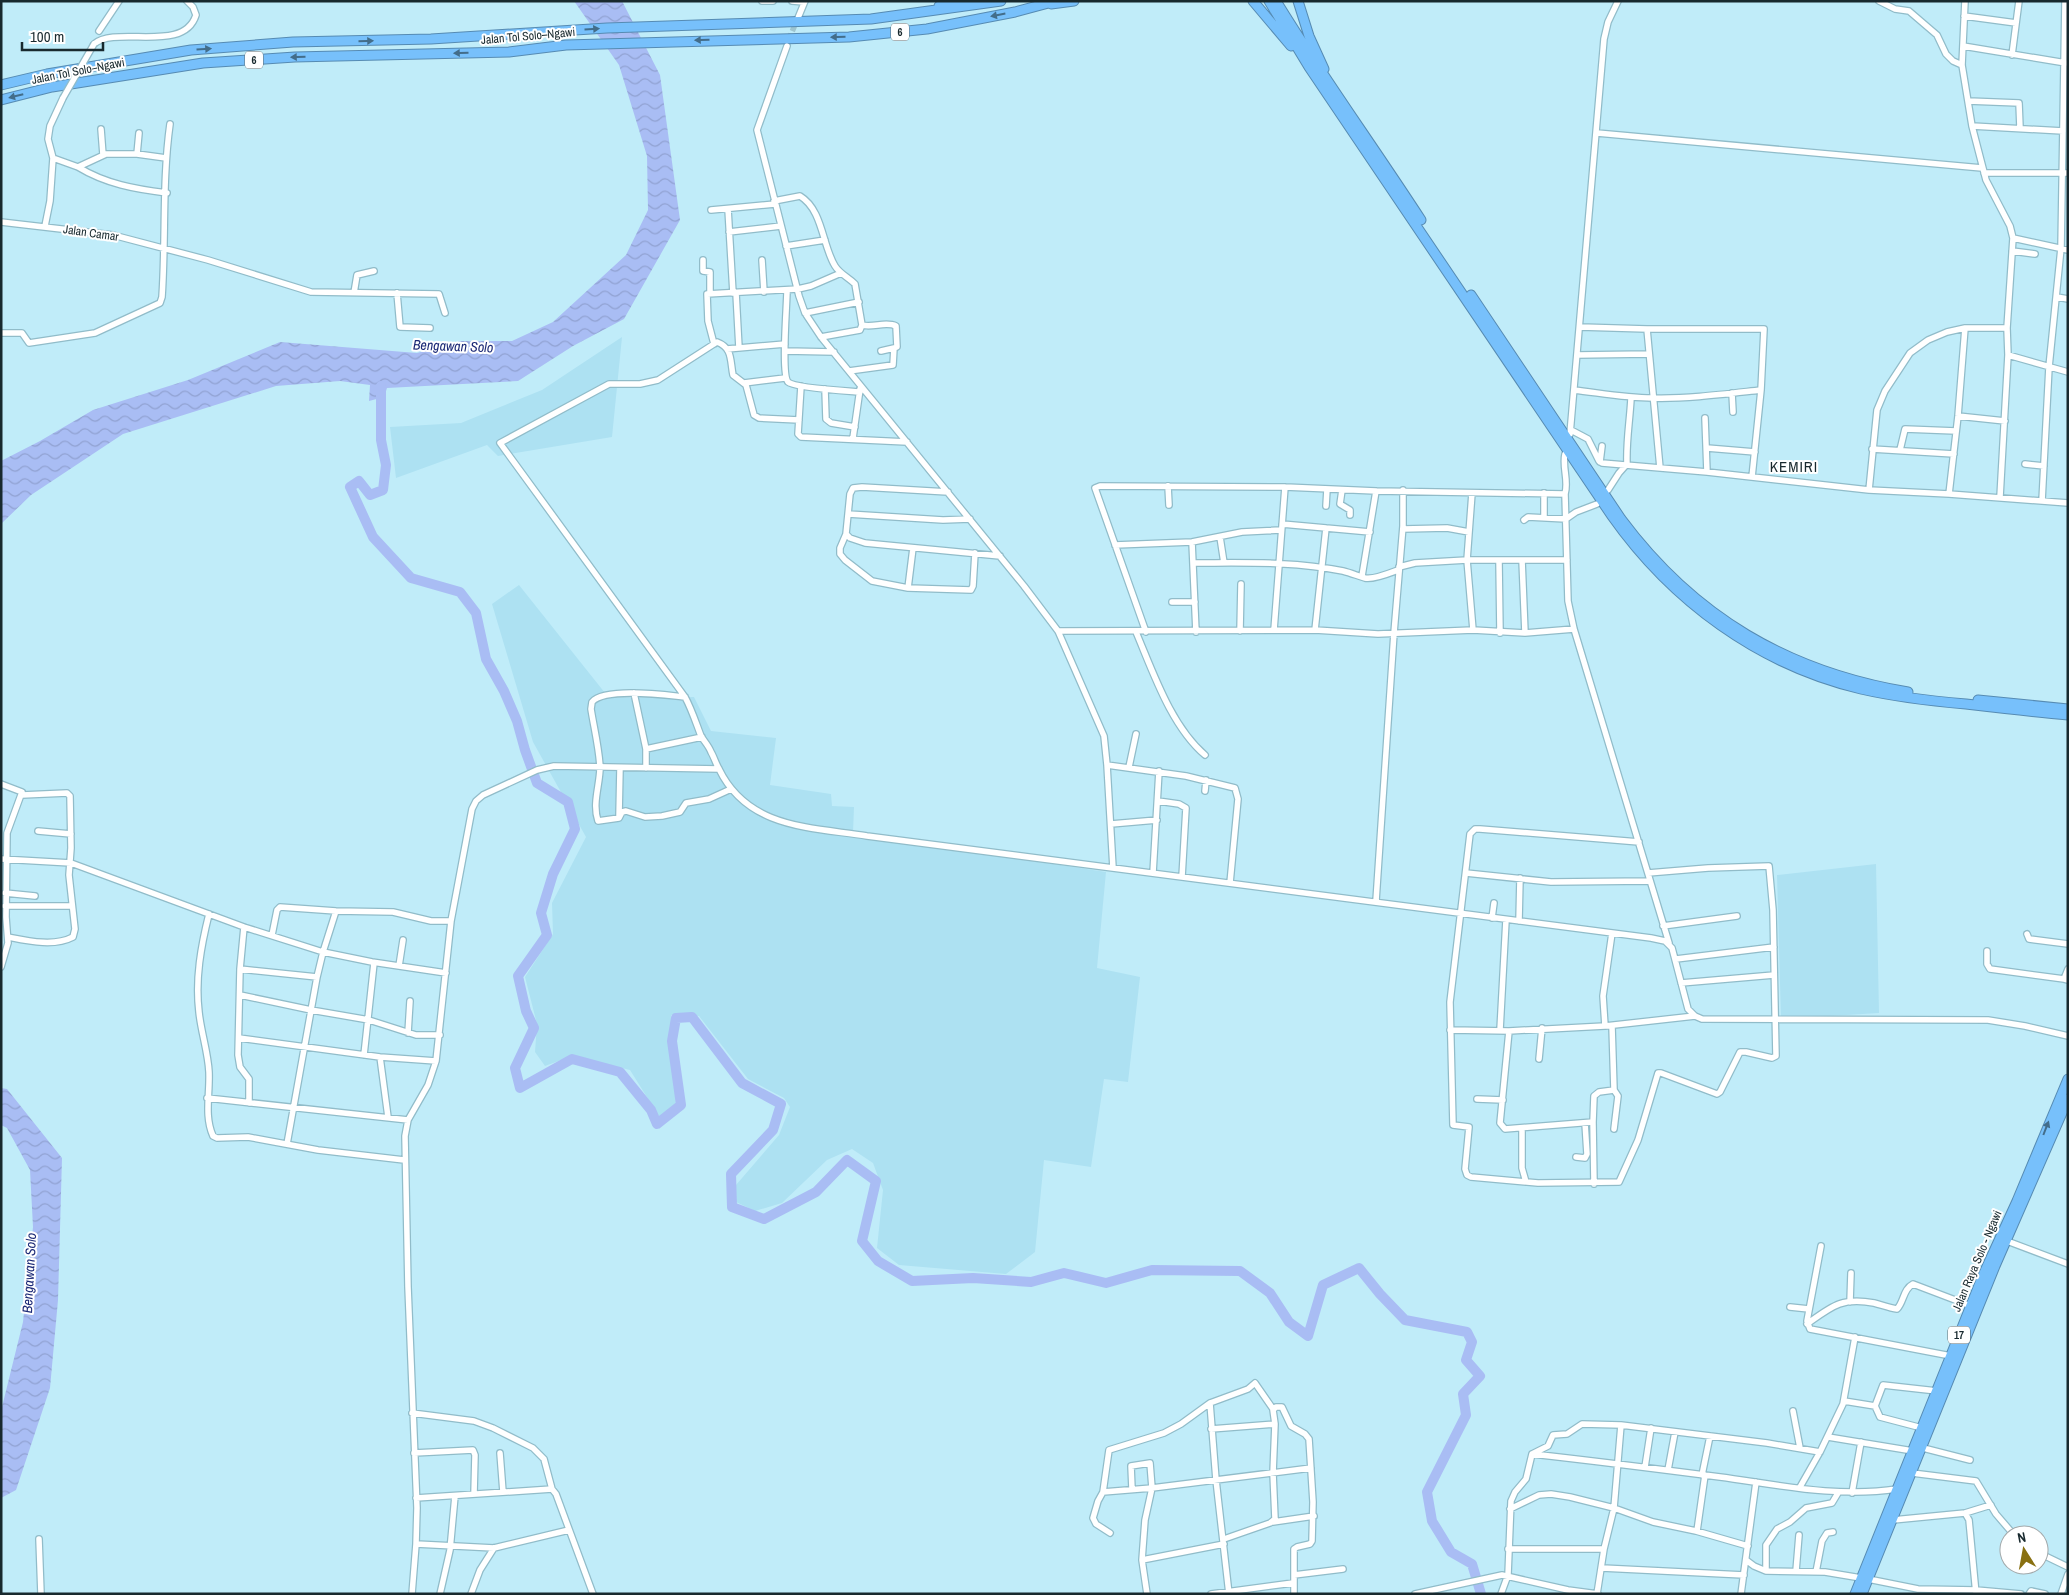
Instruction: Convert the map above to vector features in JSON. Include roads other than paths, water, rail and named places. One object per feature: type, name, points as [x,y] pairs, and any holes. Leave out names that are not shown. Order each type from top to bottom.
[{"type":"highway","points":[[901,16],[958,1]]},
{"type":"highway","name":"Jalan Tol Solo–Ngawi","points":[[1,86],[66,70],[191,50],[293,42],[508,35],[607,28],[746,23],[808,23],[901,16],[1001,1]]},
{"type":"highway","name":"Jalan Tol Solo–Ngawi","points":[[1,100],[52,87],[203,63],[295,57],[509,52],[566,45],[890,33],[969,21],[1056,1]]},
{"type":"highway","points":[[1046,4],[1074,1]]},
{"type":"highway","points":[[1253,1],[1309,67]]},
{"type":"highway","points":[[1269,1],[1309,67],[1625,535],[1653,568],[1692,603],[1732,634],[1757,649],[1805,671],[1853,687],[1895,696],[2016,711],[2068,715]]},
{"type":"highway","points":[[1276,1],[1300,40],[1621,519],[1646,550],[1694,597],[1747,636],[1784,655],[1836,675],[1883,688],[1915,693],[2068,709]]},
{"type":"highway","points":[[1298,1],[1309,36],[1337,95]]},
{"type":"highway","name":"Jalan Raya Solo - Ngawi","points":[[1862,1594],[1865,1579],[1922,1428],[1971,1306],[2068,1079]]},
{"type":"highway","name":"Jalan Raya Solo - Ngawi","points":[[1855,1594],[1865,1579],[1893,1520],[2007,1241],[2068,1099]]},
{"type":"street","points":[[99,31],[119,1]]},
{"type":"street","points":[[44,226],[50,201],[53,158],[48,139],[50,126],[63,98],[94,44],[103,39],[145,38],[183,32],[191,25],[196,15],[193,7],[187,1]]},
{"type":"street","points":[[762,1],[773,1]]},
{"type":"street","points":[[792,1],[804,2],[798,18]]},
{"type":"street","points":[[1600,462],[1589,440],[1571,432],[1605,34],[1608,22],[1618,1]]},
{"type":"street","points":[[1879,1],[1895,9],[1909,10],[1916,19],[1937,35],[1946,54],[1962,65]]},
{"type":"street","points":[[1965,1],[1962,65],[1972,126],[1983,170],[2010,226],[2013,238],[2000,497]]},
{"type":"street","points":[[2012,55],[2019,1]]},
{"type":"street","points":[[2042,502],[2049,367],[2057,297],[2065,173],[2065,1]]},
{"type":"street","points":[[1964,16],[2016,23]]},
{"type":"street","points":[[786,46],[757,128],[786,246],[805,313],[821,337],[1000,556],[1058,631],[1102,731],[1108,765],[1113,868]]},
{"type":"street","points":[[1963,46],[2066,63]]},
{"type":"street","points":[[1968,101],[2019,103],[2020,128]]},
{"type":"street","points":[[1,333],[22,333],[29,343],[77,336],[103,330],[160,303],[162,298],[165,250],[166,158],[170,124]]},
{"type":"street","points":[[1972,126],[2064,129]]},
{"type":"street","points":[[102,129],[103,155]]},
{"type":"street","points":[[137,154],[139,133]]},
{"type":"street","points":[[1597,133],[1983,170],[2065,173]]},
{"type":"street","points":[[78,167],[103,155],[137,154],[166,158]]},
{"type":"street","points":[[53,158],[78,167],[102,180],[132,188],[166,193]]},
{"type":"street","points":[[711,210],[775,202],[797,196],[803,199],[814,212],[834,264],[841,273],[856,284],[859,302],[862,325],[860,330],[821,337]]},
{"type":"street","points":[[728,209],[739,348]]},
{"type":"street","name":"Jalan Camar","points":[[1,222],[113,234],[165,250],[208,260],[302,290],[439,294],[445,313]]},
{"type":"street","points":[[729,232],[781,226]]},
{"type":"street","points":[[2013,238],[2068,250]]},
{"type":"street","points":[[786,246],[825,240]]},
{"type":"street","points":[[2012,251],[2035,254]]},
{"type":"street","points":[[703,260],[703,271],[710,272],[710,293]]},
{"type":"street","points":[[762,260],[764,292]]},
{"type":"street","points":[[354,293],[357,275],[374,271]]},
{"type":"street","points":[[714,344],[710,334],[706,294],[798,289],[811,286],[841,273]]},
{"type":"street","points":[[786,290],[785,378],[789,384],[860,392]]},
{"type":"street","points":[[397,293],[400,327],[430,328]]},
{"type":"street","points":[[2057,297],[2068,299]]},
{"type":"street","points":[[805,313],[859,302]]},
{"type":"street","points":[[849,371],[892,365],[894,348],[897,347],[895,325],[862,325]]},
{"type":"street","points":[[1580,326],[1647,329],[1764,329],[1761,390],[1752,477]]},
{"type":"street","points":[[1869,490],[1877,410],[1885,391],[1910,353],[1938,335],[1965,328],[2007,328]]},
{"type":"street","points":[[1949,494],[1965,328]]},
{"type":"street","points":[[1647,329],[1660,468]]},
{"type":"street","points":[[799,420],[756,417],[753,414],[744,383],[734,376],[730,353],[720,343],[714,344],[658,380],[640,384],[609,384],[500,442],[685,697],[692,709],[702,737],[719,769],[731,789],[747,805],[783,823],[1651,938],[1668,944]]},
{"type":"street","points":[[727,349],[785,347],[834,352]]},
{"type":"street","points":[[881,351],[894,348]]},
{"type":"street","points":[[1577,355],[1649,354]]},
{"type":"street","points":[[2008,355],[2068,372]]},
{"type":"street","points":[[744,383],[785,378]]},
{"type":"street","points":[[853,438],[860,384]]},
{"type":"street","points":[[801,386],[798,434],[801,437],[907,442]]},
{"type":"street","points":[[825,389],[826,419],[831,422],[855,427]]},
{"type":"street","points":[[1574,390],[1631,398],[1653,398],[1761,390]]},
{"type":"street","points":[[1732,393],[1733,412]]},
{"type":"street","points":[[1608,490],[1616,475],[1627,464],[1626,436],[1630,424],[1631,398]]},
{"type":"street","points":[[1958,416],[2005,421]]},
{"type":"street","points":[[1705,418],[1707,472]]},
{"type":"street","points":[[1900,450],[1906,429],[1956,431]]},
{"type":"street","points":[[1600,462],[1602,446]]},
{"type":"street","points":[[1707,448],[1755,452]]},
{"type":"street","points":[[1872,448],[1954,454]]},
{"type":"street","points":[[1566,454],[1564,468],[1567,480],[1565,494],[1568,601],[1574,629],[1668,944],[1676,959],[1688,1009],[1695,1016],[1702,1019],[1988,1020],[2068,1036]]},
{"type":"street","points":[[1600,462],[1869,490],[2000,497],[2068,503]]},
{"type":"street","points":[[2025,464],[2044,466]]},
{"type":"street","points":[[1205,755],[1194,746],[1165,699],[1141,632],[1115,545],[1095,488],[1106,485],[1285,487],[1376,491],[1565,494]]},
{"type":"street","points":[[1168,486],[1169,505]]},
{"type":"street","points":[[948,492],[857,487],[852,490],[846,534],[840,548],[840,554],[872,581],[908,588],[971,590],[973,586],[975,554]]},
{"type":"street","points":[[1274,630],[1285,487]]},
{"type":"street","points":[[1326,506],[1327,489]]},
{"type":"street","points":[[1342,490],[1340,504],[1350,510],[1350,515]]},
{"type":"street","points":[[1376,901],[1403,529],[1403,490]]},
{"type":"street","points":[[1362,576],[1376,491]]},
{"type":"street","points":[[1472,493],[1467,560],[1473,630]]},
{"type":"street","points":[[1544,493],[1544,518]]},
{"type":"street","points":[[1524,520],[1528,518],[1566,518],[1597,504]]},
{"type":"street","points":[[848,514],[926,519],[970,519]]},
{"type":"street","points":[[1115,545],[1192,542],[1242,532],[1281,527],[1326,528],[1370,532]]},
{"type":"street","points":[[1315,630],[1326,528]]},
{"type":"street","points":[[1403,529],[1447,528],[1469,532]]},
{"type":"street","points":[[846,534],[853,539],[865,542],[1000,556]]},
{"type":"street","points":[[1220,537],[1224,563]]},
{"type":"street","points":[[1192,542],[1196,632]]},
{"type":"street","points":[[908,588],[913,548]]},
{"type":"street","points":[[1193,563],[1278,564],[1322,568],[1366,578],[1379,576],[1415,563],[1467,560],[1567,560]]},
{"type":"street","points":[[1522,560],[1525,633]]},
{"type":"street","points":[[1498,561],[1500,633]]},
{"type":"street","points":[[1240,631],[1241,584]]},
{"type":"street","points":[[1172,602],[1195,602]]},
{"type":"street","points":[[1058,631],[1196,632],[1315,630],[1364,634],[1473,630],[1525,633],[1574,629]]},
{"type":"street","points":[[685,697],[634,693],[600,696],[592,702],[591,709],[600,768],[596,792],[596,814],[598,821],[618,818],[622,812],[626,811],[645,817],[677,813],[680,812],[686,803],[709,799],[731,789]]},
{"type":"street","points":[[634,693],[646,749],[646,768]]},
{"type":"street","points":[[1129,767],[1136,734]]},
{"type":"street","points":[[646,749],[702,737]]},
{"type":"street","points":[[1108,765],[1159,771],[1206,780],[1232,786],[1238,791],[1230,883]]},
{"type":"street","points":[[412,1594],[416,1544],[416,1498],[404,1136],[408,1120],[428,1085],[436,1061],[451,921],[472,809],[476,801],[483,795],[537,770],[554,766],[719,769]]},
{"type":"street","points":[[618,818],[620,768]]},
{"type":"street","points":[[1153,873],[1159,771]]},
{"type":"street","points":[[1205,791],[1206,780]]},
{"type":"street","points":[[1,784],[22,792],[22,795]]},
{"type":"street","points":[[8,937],[42,942],[70,939],[73,937],[75,929],[69,875],[71,834],[69,794],[22,795]]},
{"type":"street","points":[[1,967],[8,943],[4,926],[6,906],[4,826],[22,795]]},
{"type":"street","points":[[1158,801],[1179,804],[1186,808],[1182,877]]},
{"type":"street","points":[[1111,824],[1157,820]]},
{"type":"street","points":[[1639,842],[1475,829],[1472,831],[1451,982],[1450,1030],[1453,1125],[1468,1127],[1467,1175],[1471,1177],[1526,1182],[1594,1184],[1619,1182],[1638,1140],[1658,1073],[1713,1093],[1720,1092],[1740,1052],[1775,1057],[1776,1019],[1773,910],[1769,866],[1708,868],[1648,873]]},
{"type":"street","points":[[38,831],[71,834]]},
{"type":"street","points":[[4,859],[71,863],[244,927],[323,952],[374,963],[446,973]]},
{"type":"street","points":[[1466,873],[1551,882],[1650,881]]},
{"type":"street","points":[[1519,921],[1520,878]]},
{"type":"street","points":[[5,893],[35,896]]},
{"type":"street","points":[[1492,918],[1494,903]]},
{"type":"street","points":[[6,906],[72,906]]},
{"type":"street","points":[[272,936],[278,907],[393,912],[431,921],[451,921]]},
{"type":"street","points":[[287,1144],[317,976],[336,911]]},
{"type":"street","points":[[209,914],[200,953],[198,997],[208,1066],[207,1098],[209,1124],[213,1136],[217,1138],[248,1137],[318,1150],[404,1160]]},
{"type":"street","points":[[1663,926],[1737,916]]},
{"type":"street","points":[[1500,1030],[1506,920]]},
{"type":"street","points":[[244,927],[240,969],[239,1038],[240,1067],[249,1080],[249,1103]]},
{"type":"street","points":[[1605,1026],[1603,996],[1612,933]]},
{"type":"street","points":[[2027,934],[2028,939],[2068,944]]},
{"type":"street","points":[[399,966],[403,940]]},
{"type":"street","points":[[1676,959],[1774,947]]},
{"type":"street","points":[[1987,951],[1987,964],[1990,969],[2066,980],[2068,969]]},
{"type":"street","points":[[364,1055],[374,963]]},
{"type":"street","points":[[240,969],[317,976]]},
{"type":"street","points":[[1681,982],[1774,974]]},
{"type":"street","points":[[240,995],[369,1020],[420,1036],[440,1034]]},
{"type":"street","points":[[408,1033],[410,1001]]},
{"type":"street","points":[[1450,1030],[1509,1031],[1612,1026],[1695,1016]]},
{"type":"street","points":[[1612,1026],[1614,1090],[1618,1096],[1614,1129]]},
{"type":"street","points":[[1539,1059],[1542,1028]]},
{"type":"street","points":[[1509,1031],[1502,1100],[1502,1126],[1505,1129],[1522,1129],[1593,1122]]},
{"type":"street","points":[[239,1038],[380,1057],[436,1061]]},
{"type":"street","points":[[380,1057],[388,1117]]},
{"type":"street","points":[[1594,1184],[1594,1096],[1599,1092],[1614,1090]]},
{"type":"street","points":[[207,1098],[408,1120]]},
{"type":"street","points":[[1476,1099],[1502,1100]]},
{"type":"street","points":[[1576,1157],[1586,1156],[1585,1123]]},
{"type":"street","points":[[1522,1129],[1522,1168],[1526,1182]]},
{"type":"street","points":[[2007,1241],[2068,1263]]},
{"type":"street","points":[[1821,1246],[1807,1324],[1810,1329],[1951,1356]]},
{"type":"street","points":[[1850,1273],[1850,1302]]},
{"type":"street","points":[[1807,1324],[1834,1305],[1850,1302],[1873,1303],[1897,1309],[1908,1288],[1913,1284],[1971,1306]]},
{"type":"street","points":[[1790,1307],[1809,1309]]},
{"type":"street","points":[[1800,1488],[1828,1437],[1844,1401],[1854,1337]]},
{"type":"street","points":[[1110,1532],[1096,1524],[1094,1518],[1098,1501],[1103,1492],[1109,1450],[1164,1433],[1181,1424],[1210,1403],[1248,1389],[1255,1383],[1273,1409],[1275,1424],[1273,1473],[1275,1515],[1273,1522]]},
{"type":"street","points":[[1922,1428],[1879,1416],[1876,1406],[1883,1385],[1937,1391]]},
{"type":"street","points":[[1844,1401],[1876,1406]]},
{"type":"street","points":[[1210,1403],[1216,1480],[1229,1593]]},
{"type":"street","points":[[1273,1409],[1284,1408],[1291,1426],[1308,1436],[1314,1516],[1312,1543],[1296,1547],[1294,1550],[1294,1594]]},
{"type":"street","points":[[1793,1411],[1800,1448]]},
{"type":"street","points":[[412,1413],[467,1419],[533,1448],[544,1459],[552,1489],[556,1494],[593,1594]]},
{"type":"street","points":[[1211,1429],[1275,1424]]},
{"type":"street","points":[[1501,1594],[1508,1575],[1510,1509],[1513,1496],[1526,1479],[1532,1454],[1548,1446],[1552,1436],[1567,1434],[1580,1425],[1621,1425],[1820,1452]]},
{"type":"street","points":[[1415,1594],[1472,1580],[1508,1575],[1556,1591],[1598,1594],[1604,1548],[1614,1508],[1621,1425]]},
{"type":"street","points":[[1644,1467],[1651,1428]]},
{"type":"street","points":[[1668,1470],[1675,1432]]},
{"type":"street","points":[[1697,1531],[1703,1475],[1710,1436]]},
{"type":"street","points":[[1828,1437],[1913,1451]]},
{"type":"street","points":[[1852,1493],[1861,1442]]},
{"type":"street","points":[[1922,1448],[1970,1460]]},
{"type":"street","points":[[414,1453],[472,1450],[475,1454],[474,1494]]},
{"type":"street","points":[[500,1453],[503,1492]]},
{"type":"street","points":[[1532,1454],[1838,1493],[1898,1489]]},
{"type":"street","points":[[1132,1489],[1131,1466],[1150,1463],[1152,1488],[1145,1520],[1142,1560],[1146,1594]]},
{"type":"street","points":[[1103,1492],[1152,1488],[1311,1468]]},
{"type":"street","points":[[1912,1473],[1974,1480],[2006,1525]]},
{"type":"street","points":[[1741,1594],[1756,1482]]},
{"type":"street","points":[[416,1498],[552,1489]]},
{"type":"street","points":[[1766,1571],[1766,1546],[1778,1529],[1790,1522],[1806,1508],[1832,1504],[1838,1493]]},
{"type":"street","points":[[1510,1509],[1543,1494],[1570,1497],[1614,1508],[1653,1522],[1697,1531],[1748,1546]]},
{"type":"street","points":[[440,1594],[451,1544],[455,1496]]},
{"type":"street","points":[[1893,1520],[1965,1513],[1991,1505]]},
{"type":"street","points":[[1965,1513],[1969,1520],[1976,1592]]},
{"type":"street","points":[[1142,1560],[1224,1542],[1273,1522],[1314,1516]]},
{"type":"street","points":[[416,1544],[451,1544],[494,1548],[568,1530]]},
{"type":"street","points":[[1816,1572],[1822,1541],[1827,1533],[1833,1532]]},
{"type":"street","points":[[1796,1570],[1798,1535]]},
{"type":"street","points":[[39,1539],[41,1594]]},
{"type":"street","points":[[471,1594],[480,1570],[494,1548]]},
{"type":"street","points":[[1508,1549],[1604,1548]]},
{"type":"street","points":[[2049,1558],[2068,1567]]},
{"type":"street","points":[[1746,1560],[1759,1569],[1766,1571],[1796,1570],[1918,1588],[2021,1594]]},
{"type":"street","points":[[1602,1568],[1744,1576]]},
{"type":"street","points":[[1294,1575],[1343,1569]]},
{"type":"street","points":[[2061,1594],[2068,1574]]},
{"type":"street","points":[[1211,1594],[1293,1583]]},
{"type":"street","points":[[2029,1594],[2031,1590],[2045,1594]]},
{"type":"water","name":"Bengawan Solo","points":[[574,1],[622,1],[660,75],[680,220],[624,319],[573,346],[518,381],[387,388],[384,397],[369,401],[370,385],[340,381],[276,386],[123,434],[31,495],[1,524],[1,461],[93,410],[188,380],[280,342],[417,353],[461,341],[512,341],[553,322],[626,255],[648,210],[647,156],[619,65]]},
{"type":"water","name":"Bengawan Solo","points":[[1,1088],[7,1089],[62,1158],[58,1300],[50,1388],[16,1490],[1,1498],[1,1411],[23,1322],[33,1227],[30,1170],[7,1128],[1,1125]]},
{"type":"waterway","points":[[381,386],[381,440],[386,465],[383,490],[370,495],[359,481],[350,487],[373,537],[411,578],[460,592],[476,613],[486,659],[504,691],[517,721],[537,783],[568,802],[575,829],[553,874],[541,913],[547,935],[518,976],[526,1011],[534,1028],[515,1068],[520,1088],[572,1059],[620,1072],[651,1110],[657,1124],[681,1105],[672,1041],[676,1018],[692,1017],[742,1083],[781,1104],[773,1130],[731,1174],[732,1207],[764,1219],[816,1192],[847,1160],[876,1181],[862,1241],[878,1261],[912,1281],[973,1278],[1031,1282],[1064,1273],[1106,1283],[1152,1270],[1240,1271],[1270,1293],[1289,1322],[1308,1336],[1323,1285],[1359,1268],[1405,1320],[1467,1332],[1472,1342],[1466,1360],[1480,1376],[1463,1394],[1466,1415],[1427,1492],[1432,1521],[1451,1552],[1472,1564],[1481,1594]]},
{"type":"tunnel","points":[[789,39],[797,20]]},
{"type":"district","name":"KEMIRI","points":[[1794,467]]}]
